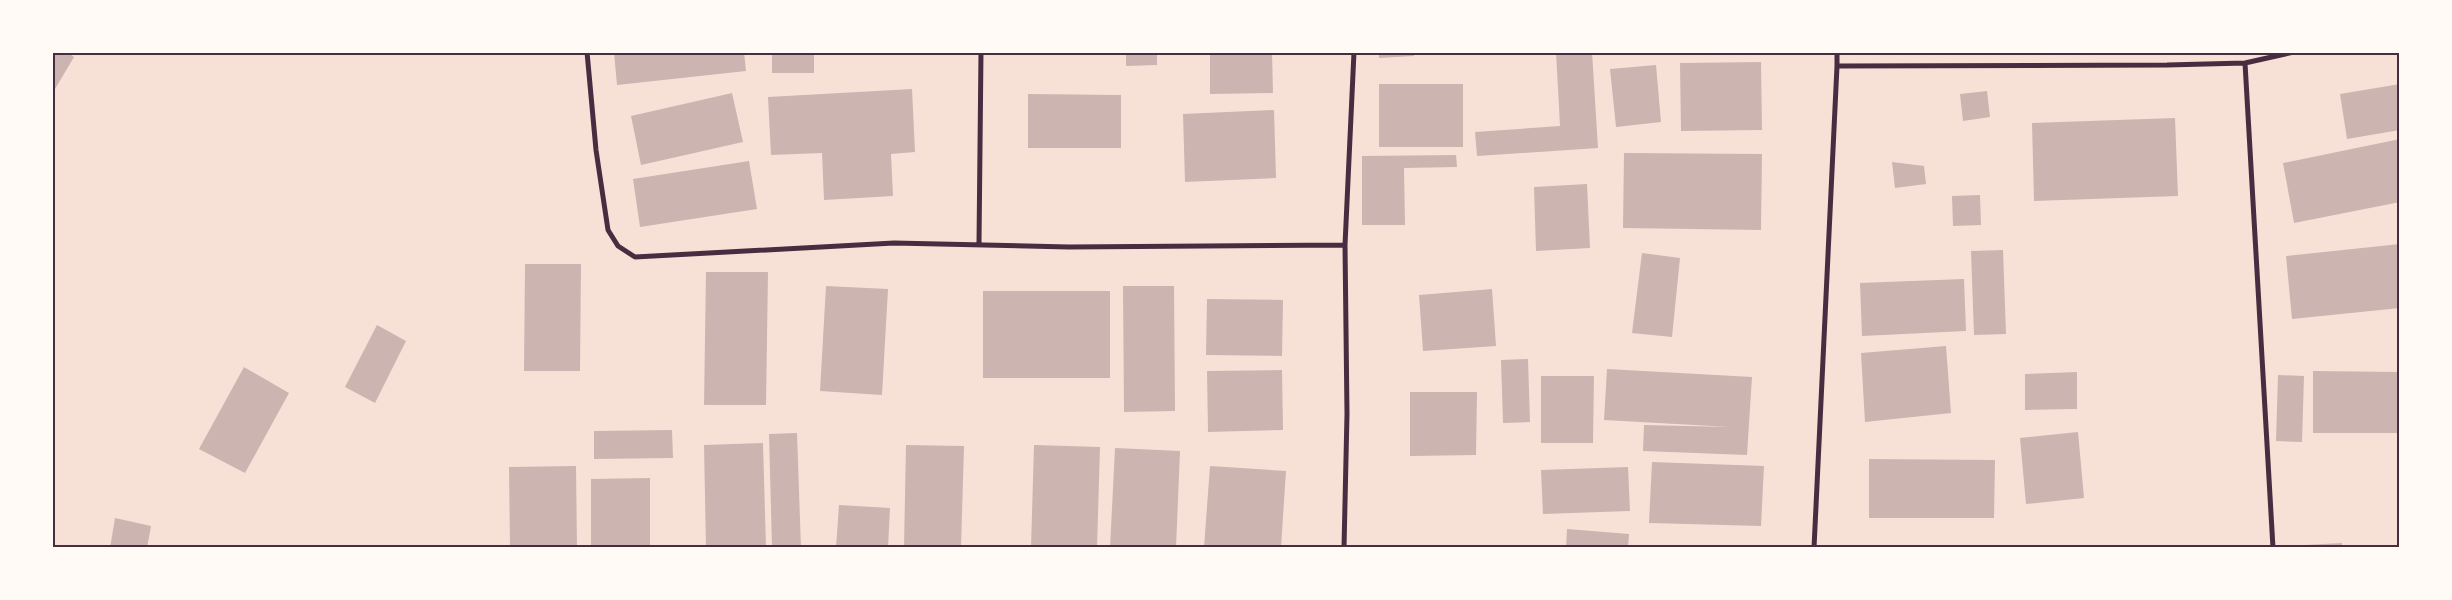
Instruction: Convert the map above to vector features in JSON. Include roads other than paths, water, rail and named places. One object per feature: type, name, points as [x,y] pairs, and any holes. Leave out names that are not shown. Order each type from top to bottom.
[{"type":"street","points":[[587,52],[596,150],[608,230],[618,246],[635,257],[894,243],[1069,246],[1345,245]]},
{"type":"street","points":[[979,243],[981,52]]},
{"type":"street","points":[[1344,548],[1347,414],[1345,245],[1354,52]]},
{"type":"street","points":[[1814,548],[1837,52]]},
{"type":"street","points":[[1837,66],[2246,63],[2294,52]]},
{"type":"street","points":[[2246,63],[2274,548]]}]
